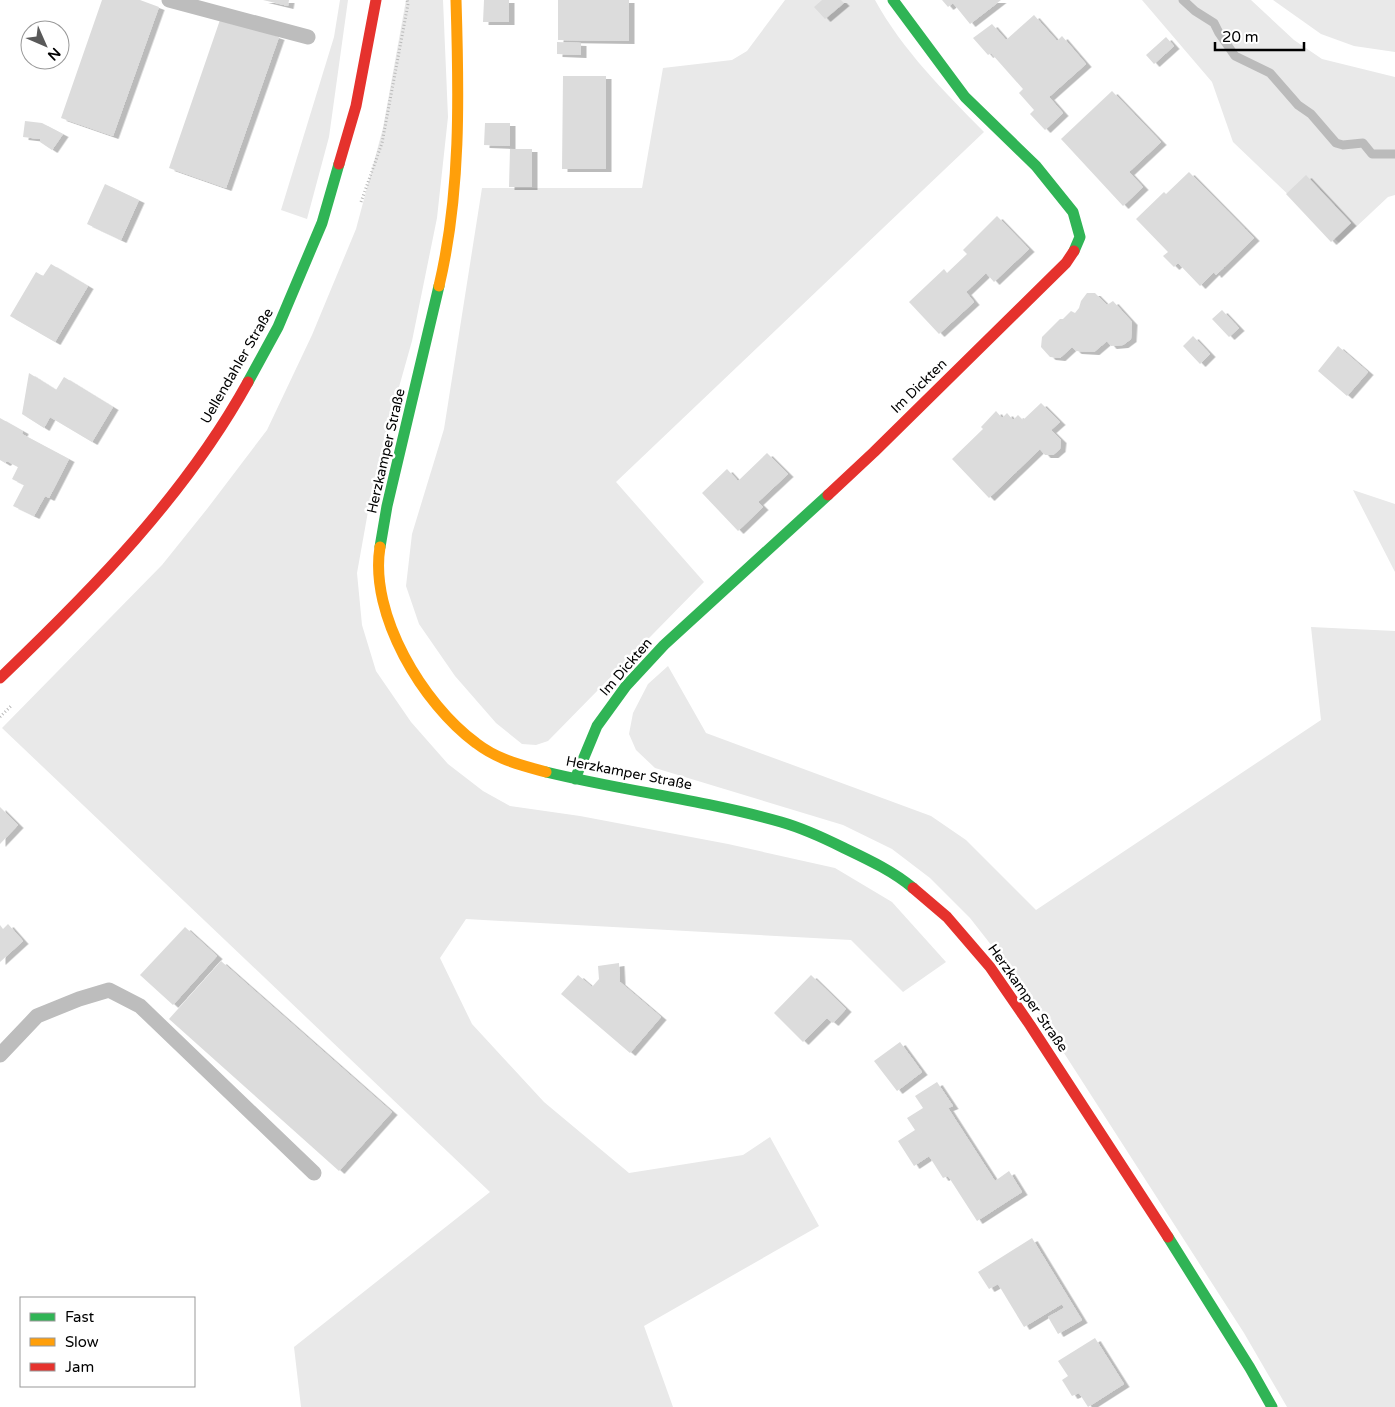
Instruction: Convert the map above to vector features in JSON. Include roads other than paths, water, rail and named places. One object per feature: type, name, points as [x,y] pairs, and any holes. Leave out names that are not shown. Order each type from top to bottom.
[{"type":"main road","name":"Uellendahler Straße","points":[[0,678],[72,609],[139,537],[195,465],[239,398],[270,343],[322,224],[356,106],[376,0]]},
{"type":"main road","name":"Herzkamper Straße","points":[[456,0],[458,64],[456,175],[445,262],[384,524],[378,561],[383,603],[398,646],[422,684],[448,719],[477,744],[508,762],[575,779],[679,798],[782,822],[866,858],[909,885],[947,917],[990,967],[1030,1025],[1167,1235],[1250,1368],[1272,1407]]},
{"type":"main road","name":"Im Dickten","points":[[575,779],[596,726],[626,686],[664,645],[874,452],[1066,263],[1080,237],[1073,212],[1036,166],[965,97],[893,0]]},
{"type":"lane","points":[[169,0],[308,37]]},
{"type":"lane","points":[[0,1054],[37,1016],[110,990],[140,1006],[314,1173]]},
{"type":"waterway","points":[[1183,0],[1195,11],[1214,23],[1235,56],[1270,73],[1298,105],[1311,114],[1336,143],[1343,145],[1363,143],[1372,154],[1395,154]]}]
